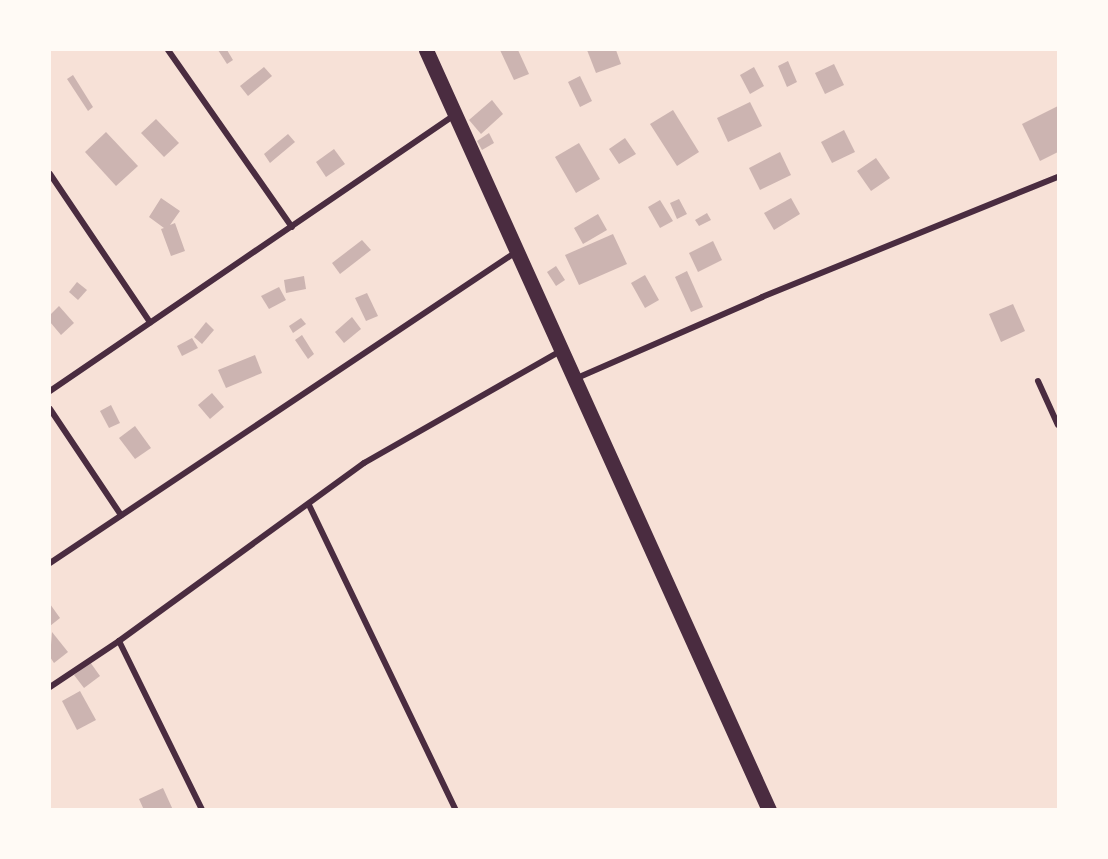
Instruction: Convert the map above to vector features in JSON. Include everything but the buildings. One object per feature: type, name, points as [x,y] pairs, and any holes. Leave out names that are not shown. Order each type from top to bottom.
[{"type":"main road","points":[[426,50],[564,349],[769,810]]},
{"type":"street","points":[[168,50],[292,227]]},
{"type":"street","points":[[50,391],[456,114]]},
{"type":"street","points":[[50,174],[150,322]]},
{"type":"street","points":[[577,378],[762,297],[1059,177]]},
{"type":"street","points":[[50,563],[519,250]]},
{"type":"street","points":[[50,687],[119,641],[364,463],[564,349]]},
{"type":"street","points":[[1038,381],[1059,425]]},
{"type":"street","points":[[50,409],[121,515]]},
{"type":"street","points":[[309,505],[456,810]]},
{"type":"street","points":[[119,641],[202,810]]}]
